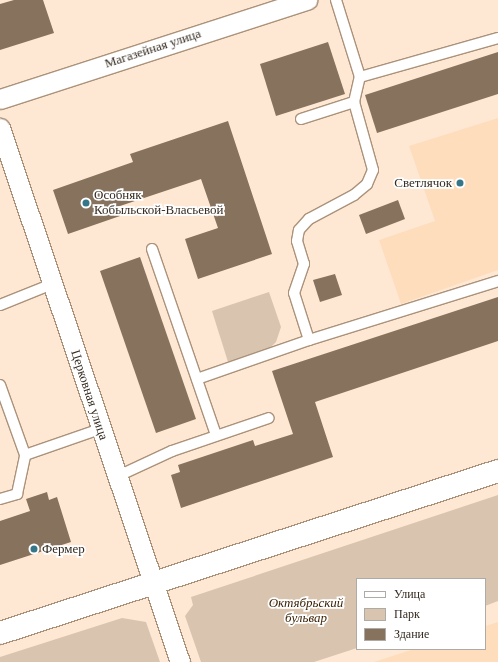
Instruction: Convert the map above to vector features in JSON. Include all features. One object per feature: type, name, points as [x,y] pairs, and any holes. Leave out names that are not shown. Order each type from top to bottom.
[{"type":"main road","points":[[0,633],[498,471]]},
{"type":"street","name":"Магазейная улица","points":[[0,99],[307,0]]},
{"type":"street","name":"Церковная улица","points":[[0,128],[151,584],[180,662]]},
{"type":"lane","points":[[309,340],[294,293],[304,264],[297,240],[299,230],[309,219],[354,195],[367,184],[373,170],[354,102],[360,77],[336,0]]},
{"type":"lane","points":[[360,77],[498,38]]},
{"type":"lane","points":[[301,119],[354,102]]},
{"type":"lane","points":[[152,249],[216,435]]},
{"type":"lane","points":[[197,379],[309,340],[498,281]]},
{"type":"lane","points":[[0,305],[52,284]]},
{"type":"lane","points":[[0,385],[25,454],[17,494],[0,499]]},
{"type":"lane","points":[[116,477],[216,435],[269,418]]},
{"type":"lane","points":[[25,454],[100,429]]},
{"type":"shaded area","name":"Светлячок","points":[[498,118],[498,270],[401,304],[379,240],[435,221],[409,146]]},
{"type":"shaded area","points":[[498,622],[498,662],[374,662],[411,650],[486,650],[486,626]]},
{"type":"green space","points":[[269,292],[281,327],[276,342],[269,349],[228,362],[212,311]]},
{"type":"green space","name":"Октябрьский бульвар","points":[[498,495],[498,601],[486,606],[486,578],[356,578],[356,648],[314,662],[201,662],[185,616],[193,605],[191,597]]},
{"type":"green space","points":[[122,618],[146,622],[160,662],[0,662],[0,657]]},
{"type":"building","points":[[14,0],[43,0],[54,33],[0,50],[0,4]]},
{"type":"building","points":[[328,42],[345,94],[276,116],[260,64]]},
{"type":"building","points":[[498,52],[498,94],[377,133],[365,95]]},
{"type":"building","points":[[228,121],[272,254],[198,279],[185,239],[218,228],[201,179],[117,207],[120,216],[68,234],[53,190],[133,162],[130,154]]},
{"type":"building","points":[[398,200],[405,219],[366,234],[359,215]]},
{"type":"building","points":[[140,257],[196,419],[156,433],[100,271]]},
{"type":"building","points":[[335,274],[342,295],[320,302],[313,280]]},
{"type":"building","points":[[498,297],[498,341],[315,402],[333,457],[181,508],[171,475],[180,472],[178,465],[253,440],[255,446],[293,434],[272,371]]},
{"type":"building","points":[[47,492],[49,500],[57,497],[71,542],[0,565],[0,521],[30,511],[26,499]]},
{"type":"place","name":"Светлячок","points":[[460,183]]},
{"type":"place","name":"Особняк Кобыльской-Власьевой","points":[[86,203]]},
{"type":"place","name":"Фермер","points":[[34,549]]}]
